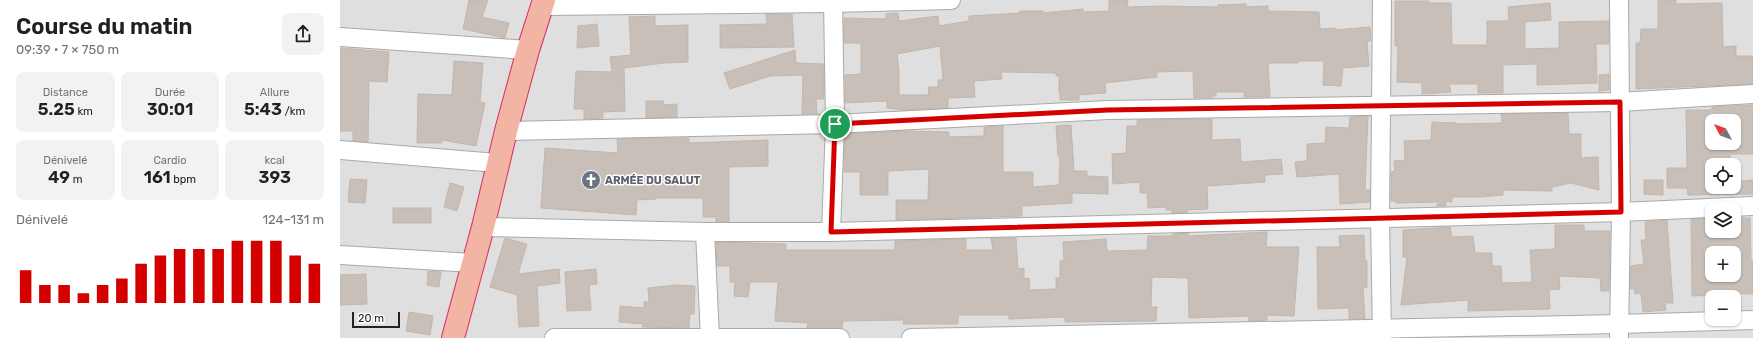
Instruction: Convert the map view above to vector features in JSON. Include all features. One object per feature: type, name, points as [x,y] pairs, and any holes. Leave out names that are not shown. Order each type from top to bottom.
[{"type":"highway","points":[[453,338],[483,227],[497,163],[528,50],[543,3]]},
{"type":"street","points":[[543,3],[952,0]]},
{"type":"street","points":[[1381,333],[1380,217],[1382,0]]},
{"type":"street","points":[[1619,0],[1621,212],[1619,331]]},
{"type":"street","points":[[831,232],[835,124],[833,2]]},
{"type":"street","points":[[340,37],[528,50]]},
{"type":"street","points":[[506,131],[835,124],[1108,110],[1381,104],[1620,102],[1753,94]]},
{"type":"street","points":[[340,150],[497,163]]},
{"type":"street","points":[[483,227],[706,232],[831,232],[1621,212],[1753,206]]},
{"type":"street","points":[[706,232],[710,338]]},
{"type":"street","points":[[340,254],[473,263]]},
{"type":"street","points":[[911,338],[1619,331],[1753,320]]},
{"type":"street","points":[[554,338],[840,338]]},
{"type":"shaded area","points":[[340,0],[1753,0],[1753,338],[340,338]]},
{"type":"building","points":[[469,0],[488,0],[482,17],[509,23],[505,38],[463,29]]},
{"type":"building","points":[[1109,0],[1128,0],[1127,7],[1218,7],[1218,5],[1246,4],[1246,7],[1268,6],[1268,11],[1319,12],[1320,29],[1335,28],[1335,30],[1370,27],[1371,41],[1367,41],[1369,66],[1343,68],[1341,86],[1323,85],[1324,61],[1268,63],[1270,97],[1244,97],[1244,92],[1216,92],[1216,96],[1212,96],[1212,98],[1194,98],[1193,71],[1157,72],[1157,77],[1105,83],[1106,93],[1079,95],[1079,100],[1060,100],[1059,76],[1056,76],[1056,73],[1001,72],[1002,79],[974,81],[975,97],[948,98],[948,108],[903,110],[887,108],[887,101],[845,103],[845,75],[861,74],[861,43],[844,43],[844,18],[886,19],[886,14],[898,13],[899,21],[938,16],[939,26],[969,21],[969,16],[1020,13],[1020,11],[1043,11],[1043,13],[1083,9],[1083,12],[1109,11]],"holes":[[[940,46],[943,80],[938,80],[938,87],[928,87],[929,95],[899,95],[897,54]]]},
{"type":"building","points":[[1658,0],[1676,0],[1676,4],[1722,3],[1723,47],[1736,46],[1736,56],[1753,56],[1753,84],[1636,89],[1636,43],[1640,43],[1641,29],[1658,29]]},
{"type":"building","points":[[1395,1],[1429,1],[1429,3],[1451,3],[1452,45],[1487,45],[1487,21],[1509,21],[1508,7],[1550,3],[1551,20],[1525,22],[1525,49],[1559,48],[1559,22],[1609,21],[1609,44],[1596,44],[1597,83],[1537,85],[1537,64],[1503,65],[1503,93],[1478,93],[1478,84],[1449,84],[1451,92],[1422,94],[1422,83],[1397,82],[1398,46],[1395,46]]},
{"type":"building","points":[[766,14],[792,14],[794,47],[720,48],[720,25],[767,24]]},
{"type":"building","points":[[655,16],[655,26],[688,25],[688,62],[664,63],[624,68],[625,111],[603,112],[603,118],[584,119],[584,109],[574,109],[576,71],[612,72],[610,57],[631,55],[629,17]]},
{"type":"building","points":[[597,24],[599,46],[577,48],[578,26]]},
{"type":"building","points":[[340,48],[389,52],[387,82],[369,81],[368,142],[353,141],[353,131],[340,131]]},
{"type":"building","points":[[795,50],[796,63],[824,64],[824,99],[816,99],[817,114],[802,114],[803,75],[770,76],[730,89],[724,73]]},
{"type":"building","points":[[454,61],[483,63],[480,102],[485,103],[476,146],[442,140],[442,143],[417,143],[418,94],[452,95]]},
{"type":"building","points":[[1609,74],[1609,90],[1599,91],[1599,75]]},
{"type":"building","points":[[646,101],[664,101],[663,105],[677,104],[677,117],[646,118]]},
{"type":"building","points":[[1753,105],[1753,154],[1730,154],[1730,158],[1705,158],[1705,194],[1741,194],[1741,181],[1753,180],[1753,194],[1688,195],[1687,188],[1667,188],[1667,168],[1687,168],[1686,110],[1712,110],[1712,107]]},
{"type":"building","points":[[1568,113],[1569,134],[1581,134],[1581,158],[1598,157],[1599,190],[1571,183],[1552,187],[1552,191],[1503,190],[1503,195],[1452,197],[1452,202],[1445,202],[1446,206],[1436,206],[1439,202],[1396,203],[1396,201],[1391,201],[1391,172],[1395,171],[1394,161],[1405,160],[1404,141],[1431,140],[1432,122],[1456,124],[1502,123],[1501,114]]},
{"type":"building","points":[[1368,116],[1365,190],[1370,190],[1370,202],[1340,204],[1339,174],[1297,177],[1295,162],[1307,161],[1307,144],[1325,143],[1326,127],[1349,128],[1350,117]]},
{"type":"building","points":[[1212,119],[1212,140],[1240,139],[1241,162],[1281,159],[1283,174],[1265,175],[1265,182],[1207,186],[1208,209],[1187,210],[1188,212],[1172,213],[1172,210],[1166,210],[1166,207],[1148,208],[1147,193],[1140,193],[1140,182],[1113,184],[1112,154],[1126,153],[1127,126],[1137,126],[1137,120]]},
{"type":"building","points":[[1071,125],[1074,171],[1087,171],[1087,176],[1108,177],[1108,194],[1072,193],[1072,203],[1022,206],[1022,216],[896,220],[896,200],[928,200],[929,169],[888,171],[888,195],[860,195],[860,172],[844,172],[845,134],[906,131],[949,132],[949,137],[984,136],[984,127],[1003,126],[1003,172],[1033,172],[1033,187],[1059,185],[1060,156],[1058,156],[1056,126]]},
{"type":"building","points":[[689,138],[689,143],[768,140],[768,166],[729,167],[729,222],[716,222],[716,217],[703,217],[703,198],[656,198],[637,200],[636,215],[541,208],[545,148],[618,153],[617,139]]},
{"type":"building","points":[[350,179],[367,180],[365,203],[348,202]]},
{"type":"building","points":[[1644,180],[1663,180],[1663,195],[1644,194]]},
{"type":"building","points":[[450,183],[464,187],[457,211],[444,207]]},
{"type":"building","points":[[393,208],[431,208],[431,223],[393,223]]},
{"type":"building","points":[[1705,218],[1705,238],[1741,238],[1741,218],[1750,218],[1751,261],[1753,261],[1753,294],[1741,294],[1741,290],[1705,290],[1705,296],[1692,296],[1691,219]]},
{"type":"building","points":[[1667,220],[1673,303],[1665,303],[1666,310],[1643,312],[1641,293],[1635,294],[1634,288],[1630,289],[1631,266],[1644,264],[1641,240],[1646,240],[1645,222]]},
{"type":"building","points":[[1555,225],[1584,225],[1584,231],[1610,231],[1609,291],[1601,291],[1600,278],[1559,276],[1560,289],[1549,290],[1550,309],[1468,311],[1468,300],[1401,305],[1407,257],[1403,257],[1403,230],[1450,227],[1452,237],[1473,236],[1475,253],[1492,253],[1492,266],[1501,266],[1502,283],[1532,282],[1530,250],[1555,249]]},
{"type":"building","points":[[1267,232],[1266,247],[1299,247],[1294,316],[1267,315],[1267,320],[1249,321],[1249,316],[1189,318],[1188,278],[1152,277],[1151,307],[1157,307],[1156,321],[1065,322],[1065,317],[1009,319],[1009,315],[958,315],[958,324],[903,324],[904,320],[843,321],[842,328],[807,328],[808,323],[775,321],[778,282],[750,282],[748,297],[734,296],[735,282],[730,282],[730,266],[717,266],[716,242],[786,244],[786,250],[895,250],[895,241],[966,239],[966,250],[993,250],[991,238],[1016,238],[1018,269],[1024,268],[1024,279],[1029,278],[1030,290],[1056,289],[1056,278],[1060,278],[1060,261],[1064,260],[1063,242],[1106,239],[1107,251],[1147,250],[1148,236],[1173,236],[1173,234],[1188,233],[1189,236]]},
{"type":"building","points":[[1364,235],[1365,261],[1367,261],[1367,288],[1363,287],[1365,319],[1349,319],[1349,308],[1318,309],[1317,247],[1340,247],[1339,236]]},
{"type":"building","points":[[505,238],[527,244],[518,274],[559,269],[560,283],[537,286],[539,326],[519,327],[517,295],[490,287]]},
{"type":"building","points":[[596,269],[597,284],[589,285],[591,310],[567,311],[565,272]]},
{"type":"building","points":[[428,271],[441,272],[439,287],[427,285]]},
{"type":"building","points":[[366,274],[367,304],[340,305],[340,275]]},
{"type":"building","points":[[676,285],[695,286],[694,314],[690,314],[689,328],[642,327],[643,324],[619,322],[620,306],[644,308],[644,302],[649,302],[648,288]]},
{"type":"building","points":[[409,312],[433,316],[430,335],[406,331]]},
{"type":"place","name":"ARMÉE DU SALUT","points":[[591,180]]},
{"type":"route","points":[[1620,102],[1621,212],[831,232],[835,124],[1108,110],[1381,104],[1620,102]]}]
